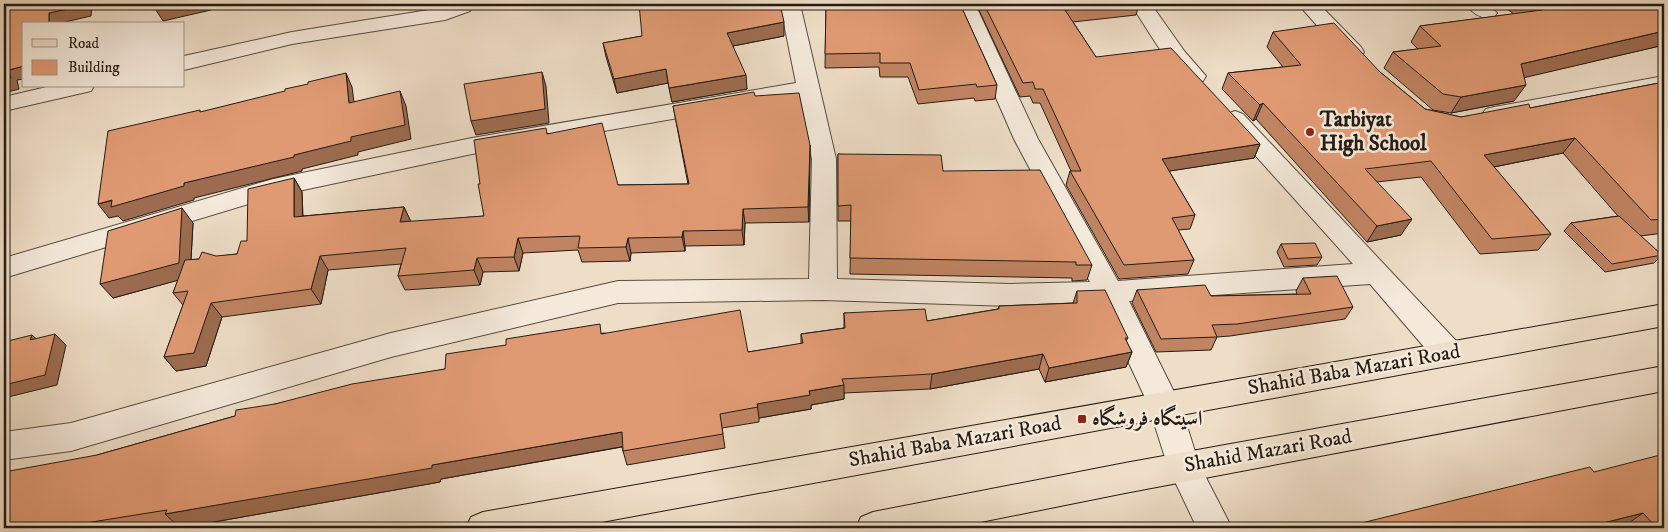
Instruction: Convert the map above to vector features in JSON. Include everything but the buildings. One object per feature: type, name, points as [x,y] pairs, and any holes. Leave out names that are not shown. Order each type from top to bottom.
[{"type":"main road","name":"Shahid Baba Mazari Road","points":[[483,528],[1664,315]]},
{"type":"main road","name":"Shahid Mazari Road","points":[[873,528],[1184,467],[1664,378]]},
{"type":"street","points":[[185,63],[292,38],[445,14],[463,7],[465,4]]},
{"type":"street","points":[[790,4],[824,159],[823,289]]},
{"type":"street","points":[[965,4],[1026,138],[1110,292],[1164,404],[1184,467],[1215,528]]},
{"type":"street","points":[[1141,4],[1177,57],[1377,273],[1448,353]]},
{"type":"street","points":[[1308,4],[1368,67]]},
{"type":"street","points":[[1470,119],[1664,83]]},
{"type":"street","points":[[4,104],[74,88]]},
{"type":"street","points":[[4,268],[273,188],[472,146],[809,88]]},
{"type":"street","points":[[4,446],[71,437],[391,346],[618,292],[823,289],[1011,295],[1110,292],[1377,273]]},
{"type":"place","name":"Tarbiyat High School","points":[[1310,132]]},
{"type":"place","name":"اسیتگاه فروشگاه","points":[[1082,419]]}]
